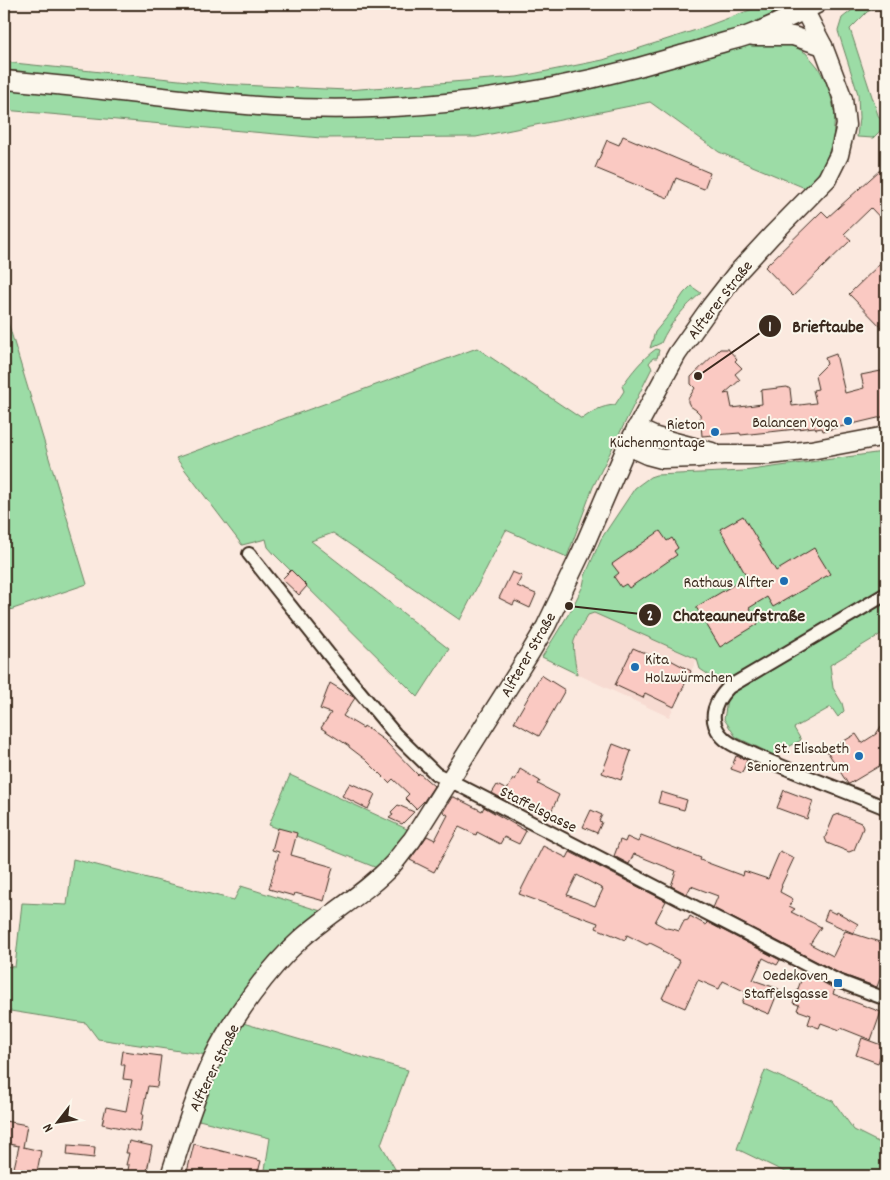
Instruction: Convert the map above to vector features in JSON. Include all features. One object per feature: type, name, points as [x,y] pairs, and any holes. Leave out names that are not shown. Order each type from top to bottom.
[{"type":"street","points":[[4,80],[274,107],[398,106],[491,98],[571,84],[650,65],[748,36],[808,6]]},
{"type":"street","name":"Alfterer Straße","points":[[170,1176],[189,1118],[213,1059],[241,1010],[272,970],[301,939],[374,881],[392,864],[412,840],[546,626],[581,553],[627,446],[677,354],[736,274],[772,234],[827,179],[839,155],[846,125],[843,99],[808,6]]},
{"type":"street","points":[[748,36],[793,36],[823,46]]},
{"type":"street","points":[[636,428],[656,438],[722,454]]},
{"type":"street","points":[[627,446],[662,459],[697,458],[722,454],[770,455],[811,450],[886,436]]},
{"type":"street","name":"Staffelsgasse","points":[[249,554],[395,734],[436,774],[838,981],[886,999]]},
{"type":"street","points":[[886,594],[729,687],[721,694],[716,702],[714,711],[715,725],[719,734],[730,743],[886,808]]},
{"type":"shaded area","name":"Kita Holzwürmchen","points":[[594,613],[697,659],[669,717],[577,674],[574,643],[578,630],[581,629],[588,615]]},
{"type":"green space","points":[[766,4],[782,4],[778,10],[782,42],[806,53],[818,67],[829,88],[835,114],[833,140],[824,166],[805,188],[719,152],[650,102],[476,137],[321,138],[4,110],[4,62],[218,84],[347,90],[517,77],[603,60],[699,29]]},
{"type":"green space","points":[[860,4],[881,4],[867,12],[850,29],[879,118],[886,120],[886,125],[873,138],[857,137],[859,118],[858,94],[838,31],[842,18]]},
{"type":"green space","points":[[691,286],[701,293],[678,315],[661,343],[650,348],[655,332]]},
{"type":"green space","points":[[4,309],[87,584],[4,612]]},
{"type":"green space","points":[[477,348],[582,419],[597,409],[615,405],[624,391],[622,386],[633,371],[651,353],[656,349],[659,350],[657,358],[653,358],[649,363],[652,368],[593,487],[567,557],[506,530],[460,620],[333,533],[311,541],[449,649],[418,697],[275,555],[268,547],[266,539],[242,545],[176,458]]},
{"type":"green space","points":[[886,453],[886,587],[876,593],[886,611],[886,631],[830,665],[833,688],[842,703],[844,711],[838,717],[831,707],[794,728],[801,740],[774,755],[736,737],[724,719],[726,694],[724,688],[700,669],[697,659],[594,613],[588,615],[574,641],[577,674],[542,657],[571,610],[583,586],[585,576],[601,539],[635,488],[650,477],[656,475],[744,471]]},
{"type":"green space","points":[[290,775],[409,830],[377,868],[269,825]]},
{"type":"green space","points":[[73,859],[234,900],[241,886],[324,912],[207,1055],[98,1039],[86,1023],[4,1010],[4,966],[15,967],[22,903],[67,905]]},
{"type":"green space","points":[[243,1023],[408,1070],[381,1144],[399,1176],[264,1176],[270,1138],[195,1119],[229,1046]]},
{"type":"green space","points":[[765,1070],[833,1101],[854,1130],[886,1146],[886,1176],[793,1176],[737,1149]]},
{"type":"building","points":[[623,136],[710,173],[704,189],[676,178],[668,198],[595,168],[607,140],[619,145]]},
{"type":"building","points":[[880,170],[886,177],[886,224],[871,208],[844,234],[851,240],[793,296],[765,267],[822,211],[828,217]]},
{"type":"building","points":[[886,258],[886,332],[849,294]]},
{"type":"building","points":[[720,349],[728,349],[742,368],[735,374],[740,380],[724,394],[729,393],[732,408],[762,404],[761,390],[787,387],[790,389],[792,406],[816,403],[813,390],[818,389],[815,376],[827,364],[825,358],[836,354],[845,393],[864,388],[861,375],[886,370],[886,416],[823,431],[822,428],[816,429],[815,427],[741,435],[740,433],[702,436],[700,414],[688,402],[695,388],[691,384],[691,377]]},
{"type":"building","name":"Rathaus Alfter","points":[[743,516],[776,571],[814,548],[830,574],[773,607],[767,597],[749,608],[758,624],[720,647],[696,607],[747,577],[720,529]]},
{"type":"building","points":[[660,531],[667,541],[672,538],[678,548],[674,551],[677,555],[629,588],[626,584],[621,587],[614,577],[619,573],[612,564]]},
{"type":"building","points":[[291,570],[307,586],[299,595],[282,579]]},
{"type":"building","points":[[512,572],[522,576],[517,586],[536,594],[530,608],[515,601],[513,605],[499,598]]},
{"type":"building","points":[[633,648],[661,660],[663,656],[691,671],[674,707],[645,693],[643,698],[615,685]]},
{"type":"building","points":[[541,675],[565,690],[539,736],[514,722]]},
{"type":"building","points":[[330,683],[355,698],[343,716],[363,728],[364,726],[385,741],[418,775],[419,773],[434,786],[416,809],[405,798],[409,794],[393,779],[389,783],[349,746],[321,728],[331,713],[320,709]]},
{"type":"building","name":"St. Elisabeth Seniorenzentrum","points":[[886,719],[886,762],[848,784],[827,751],[856,734],[862,743],[876,734]]},
{"type":"building","points":[[613,744],[631,751],[621,780],[602,773]]},
{"type":"building","points":[[736,756],[747,760],[742,773],[731,769]]},
{"type":"building","points":[[520,769],[540,781],[538,784],[559,795],[550,814],[506,793],[503,799],[492,793],[497,785],[507,790],[513,779],[515,780]]},
{"type":"building","points":[[350,783],[375,794],[368,809],[342,796]]},
{"type":"building","points":[[784,790],[813,801],[807,819],[777,808]]},
{"type":"building","points":[[661,792],[687,800],[684,810],[658,803]]},
{"type":"building","points":[[452,797],[482,811],[484,807],[526,831],[519,844],[504,837],[500,844],[477,832],[476,835],[459,827],[434,872],[410,860],[427,836],[435,840],[448,815],[443,812]]},
{"type":"building","points":[[398,805],[414,812],[402,824],[389,818],[393,815],[391,812]]},
{"type":"building","points":[[591,810],[602,815],[599,821],[602,822],[597,833],[583,827]]},
{"type":"building","points":[[839,814],[861,823],[863,828],[854,850],[849,852],[827,843],[825,838],[834,816]]},
{"type":"building","points":[[278,828],[297,833],[291,855],[333,867],[324,901],[295,893],[294,896],[269,889],[279,852],[272,850]]},
{"type":"building","points":[[641,835],[743,876],[744,871],[768,879],[780,851],[794,858],[780,892],[793,899],[789,906],[795,909],[791,912],[821,927],[810,944],[833,956],[845,931],[886,944],[886,962],[877,987],[841,974],[713,908],[718,896],[691,886],[687,894],[671,886],[676,871],[634,854],[629,864],[614,856],[620,840],[625,842],[627,837],[638,842]]},
{"type":"building","points":[[543,846],[567,858],[570,852],[666,901],[655,922],[666,928],[679,931],[684,921],[688,920],[690,916],[706,925],[707,922],[780,960],[777,965],[763,958],[753,980],[779,989],[769,1014],[742,1003],[746,992],[723,981],[719,989],[698,980],[685,1008],[662,998],[680,961],[650,943],[647,945],[627,935],[625,940],[596,928],[598,923],[519,894]],"holes":[[[577,875],[603,889],[595,906],[567,895]]]},
{"type":"building","points":[[828,910],[836,914],[837,912],[858,924],[853,933],[824,920]]},
{"type":"building","points":[[804,972],[835,989],[833,994],[881,1012],[871,1040],[841,1028],[840,1030],[821,1023],[819,1028],[808,1024],[811,1015],[797,1010],[799,1005],[793,1003]]},
{"type":"building","points":[[862,1038],[884,1046],[878,1063],[856,1055]]},
{"type":"building","points":[[123,1051],[161,1056],[157,1087],[148,1086],[140,1132],[102,1124],[106,1107],[126,1111],[132,1080],[123,1079],[125,1065],[121,1065]]},
{"type":"building","points":[[5,1121],[27,1125],[23,1147],[41,1151],[37,1172],[14,1168],[19,1146],[4,1143]]},
{"type":"building","points":[[129,1141],[152,1146],[146,1176],[127,1176],[129,1165],[126,1165],[129,1153],[126,1153]]},
{"type":"building","points":[[194,1144],[261,1161],[257,1176],[186,1176]]},
{"type":"building","points":[[68,1145],[95,1147],[94,1158],[67,1155]]},
{"type":"place","name":"Brieftaube","points":[[698,376]]},
{"type":"place","name":"Balancen Yoga","points":[[848,421]]},
{"type":"place","name":"Rieton Küchenmontage","points":[[715,432]]},
{"type":"place","name":"Rathaus Alfter","points":[[784,581]]},
{"type":"place","name":"Chateauneufstraße","points":[[569,606]]},
{"type":"place","name":"Kita Holzwürmchen","points":[[635,667]]},
{"type":"place","name":"St. Elisabeth Seniorenzentrum","points":[[859,756]]},
{"type":"place","name":"Oedekoven Staffelsgasse","points":[[838,983]]}]
